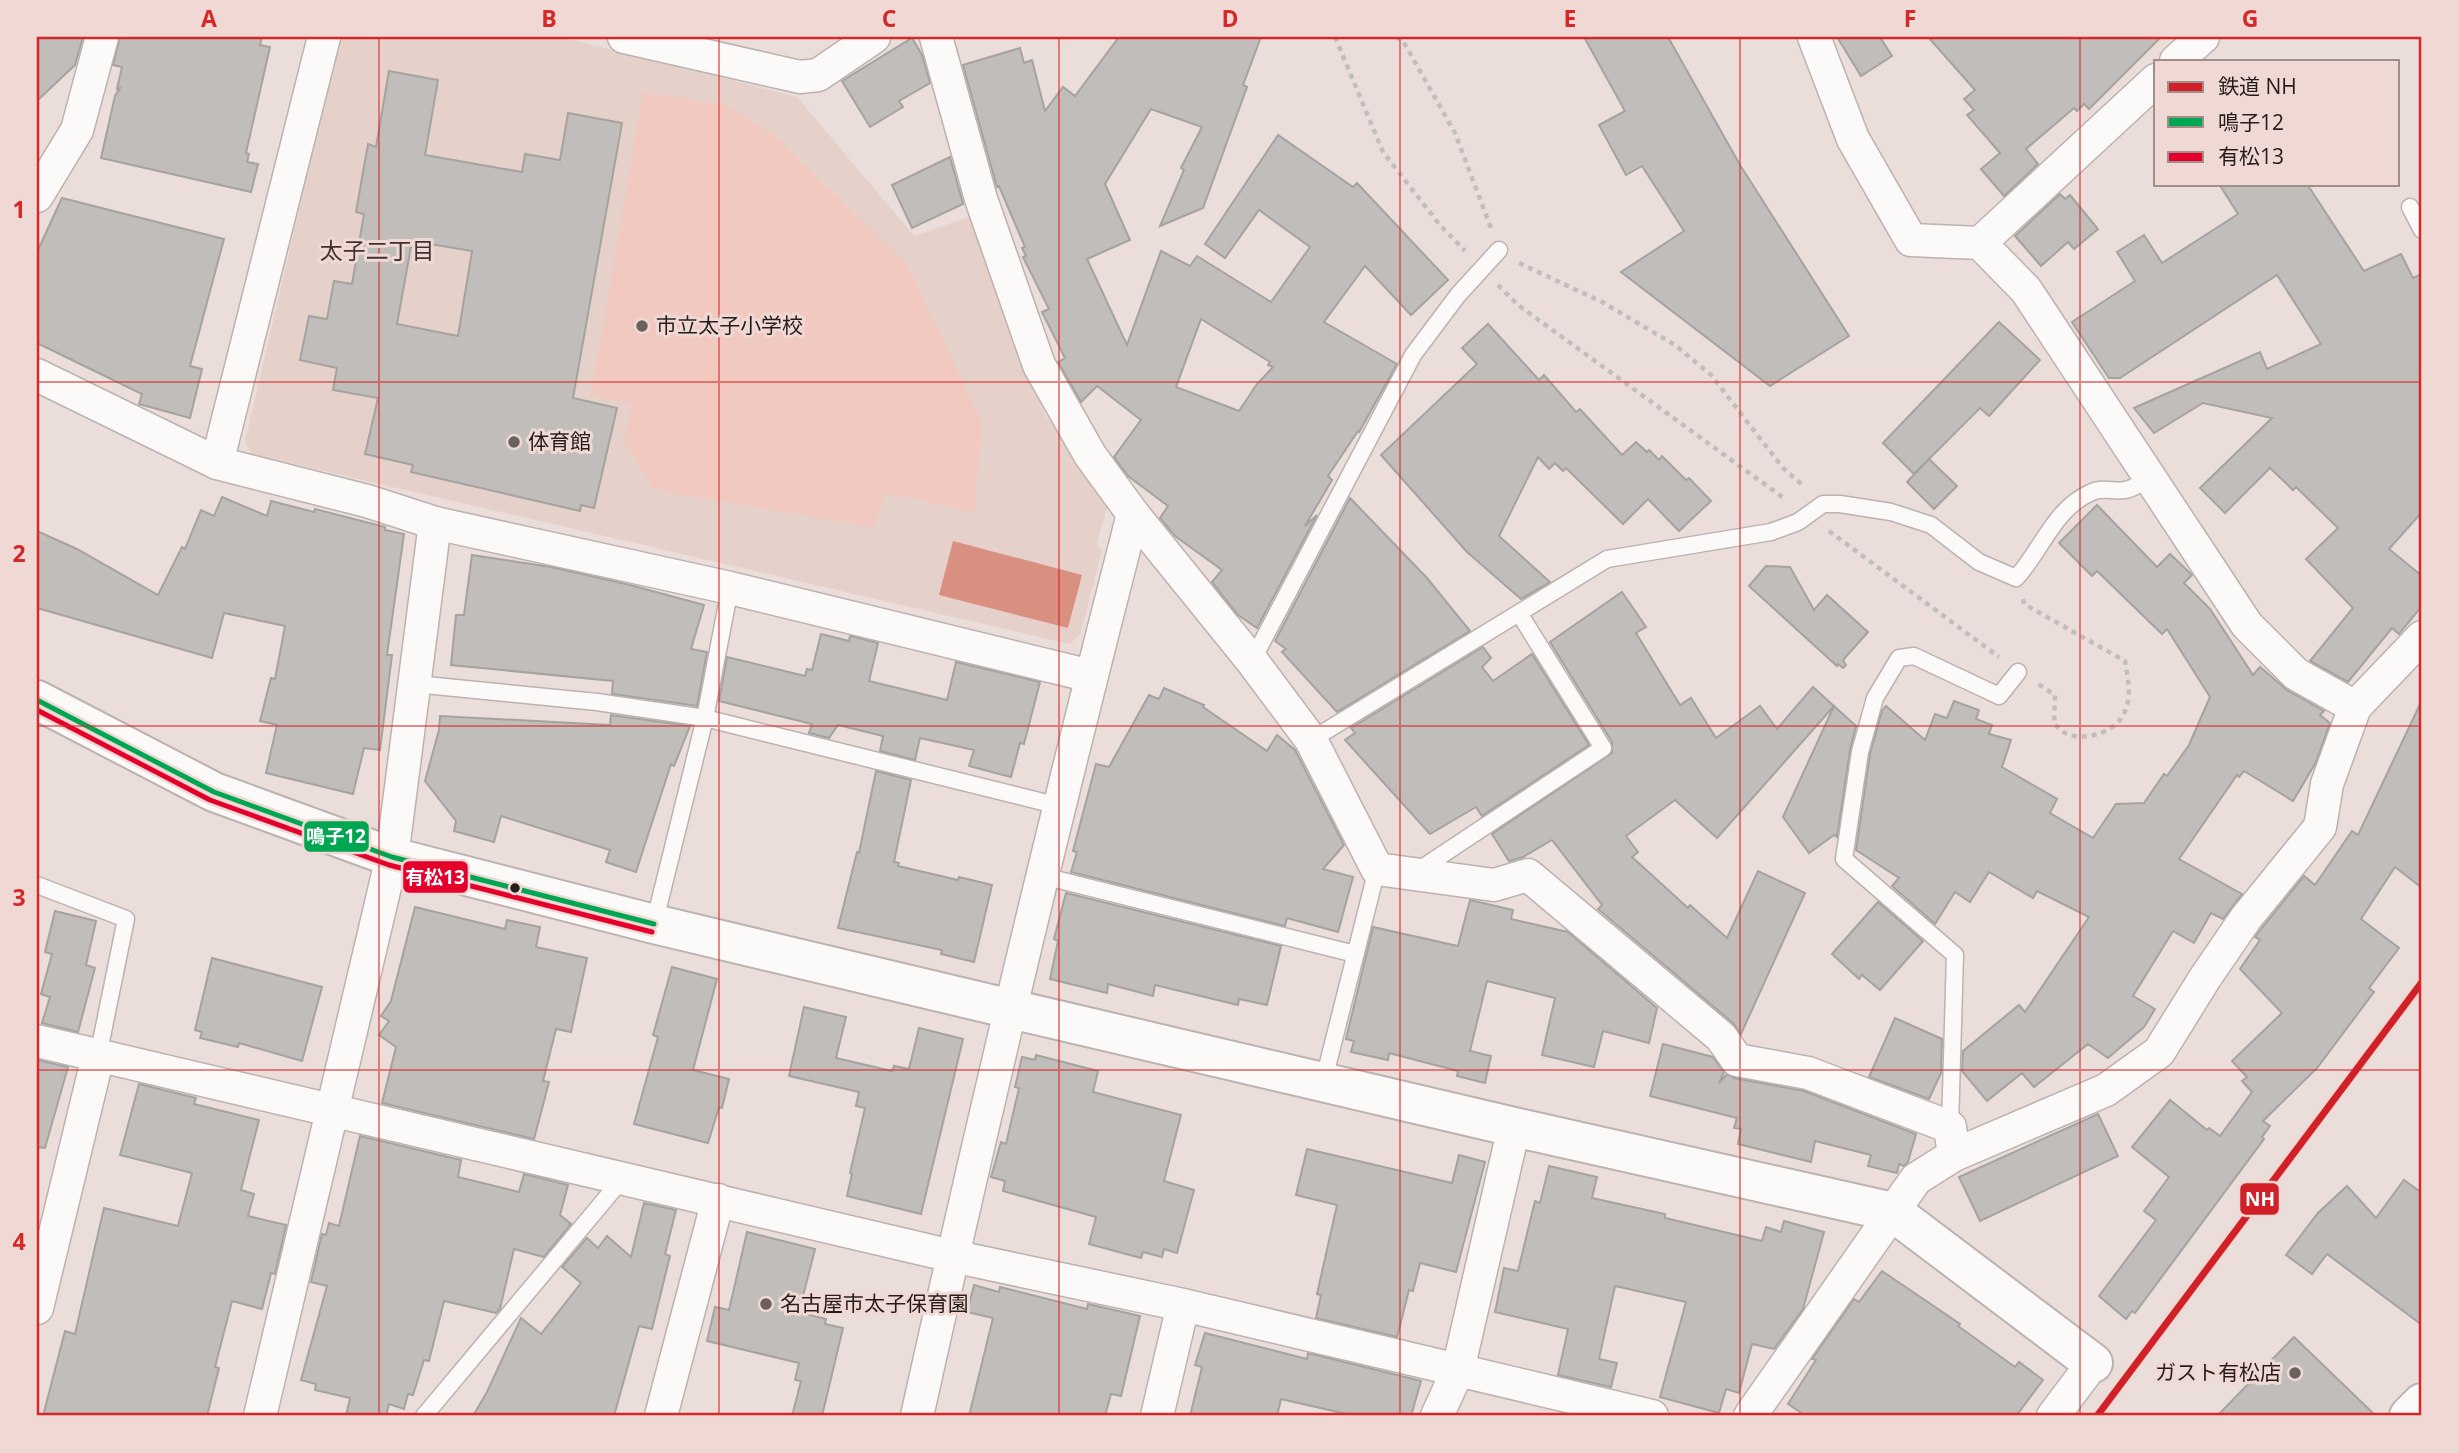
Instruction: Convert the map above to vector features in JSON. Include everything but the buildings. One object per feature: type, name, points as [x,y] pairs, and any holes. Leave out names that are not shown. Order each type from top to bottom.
[{"type":"main road","points":[[37,700],[214,792],[392,857],[654,924],[1323,1083],[1893,1212],[2094,1363]]},
{"type":"main road","points":[[2409,1416],[2422,1403]]},
{"type":"street","points":[[37,196],[77,130],[102,37]]},
{"type":"street","points":[[217,463],[324,37]]},
{"type":"street","points":[[624,37],[800,77],[818,75],[874,37]]},
{"type":"street","points":[[936,37],[981,199],[1039,365],[1090,455],[1311,740],[1377,869],[1494,885],[1528,875],[1721,1037],[1737,1060],[1808,1073],[1952,1141]]},
{"type":"street","points":[[1814,37],[1853,139],[1911,240],[1980,243],[2026,290],[2247,625],[2296,674],[2355,707]]},
{"type":"street","points":[[2177,60],[2203,37]]},
{"type":"street","points":[[1980,243],[2154,82]]},
{"type":"street","points":[[37,375],[217,463],[367,501],[435,523],[730,588],[1091,676]]},
{"type":"street","points":[[917,1416],[952,1256],[1059,806],[1133,513]]},
{"type":"street","points":[[260,1416],[392,857],[435,523]]},
{"type":"street","points":[[1750,1416],[1916,1179],[1952,1141],[2106,1090],[2159,1052],[2246,918],[2320,827],[2328,784],[2355,707],[2422,637]]},
{"type":"street","points":[[37,1041],[952,1256],[1183,1305],[1652,1416]]},
{"type":"street","points":[[37,1308],[97,1056]]},
{"type":"street","points":[[1437,1416],[1458,1370],[1514,1127]]},
{"type":"street","points":[[661,1416],[718,1200]]},
{"type":"street","points":[[1157,1416],[1183,1305]]},
{"type":"street","points":[[2053,1416],[2094,1363]]},
{"type":"lane","points":[[2410,207],[2422,230]]},
{"type":"lane","points":[[1252,661],[1413,355],[1458,295],[1499,250]]},
{"type":"lane","points":[[1311,740],[1607,559],[1771,532],[1798,523],[1823,504],[1840,504],[1891,512],[1931,525],[1979,562],[2016,578],[2031,562],[2042,538],[2066,509],[2093,491],[2127,490],[2150,478]]},
{"type":"lane","points":[[654,924],[705,718],[730,588]]},
{"type":"lane","points":[[1411,875],[1603,748],[1519,613]]},
{"type":"lane","points":[[1952,1141],[1955,955],[1844,859],[1860,752],[1875,698],[1899,658],[1914,656],[1999,696],[2018,672]]},
{"type":"lane","points":[[415,684],[597,702],[705,718],[1059,806]]},
{"type":"lane","points":[[1323,1083],[1377,869]]},
{"type":"lane","points":[[1043,876],[1355,954]]},
{"type":"lane","points":[[37,885],[126,919],[97,1056]]},
{"type":"lane","points":[[424,1416],[623,1178]]},
{"type":"path","points":[[1335,37],[1383,152],[1439,224],[1518,305],[2018,672],[2055,695],[2054,723],[2066,734],[2081,737],[2106,732],[2123,716],[2129,691],[2125,661],[2024,604],[2016,578]]},
{"type":"path","points":[[1396,37],[1403,41],[1455,133],[1499,250],[1520,264],[1602,302],[1675,345],[1711,375],[1783,468],[1823,504]]},
{"type":"shaded area","name":"市立太子小学校","points":[[339,37],[561,37],[797,97],[914,236],[972,216],[1045,415],[1110,496],[1097,544],[1102,551],[1080,635],[1070,644],[251,454],[245,442]]},
{"type":"shaded area","points":[[643,92],[729,106],[774,135],[907,265],[982,423],[974,512],[884,492],[875,528],[654,489],[624,442],[632,403],[591,396]]},
{"type":"shaded area","points":[[953,541],[1082,575],[1068,628],[939,595]]},
{"type":"rail line","name":"NH","points":[[2097,1416],[2422,982]]},
{"type":"transit line","name":"鳴子12","points":[[37,700],[214,792],[392,857],[654,924]]},
{"type":"transit line","name":"有松13","points":[[37,710],[210,800],[389,865],[652,932]]},
{"type":"place","name":"市立太子小学校","points":[[642,326]]},
{"type":"place","name":"体育館","points":[[514,442]]},
{"type":"place","name":"名古屋市太子保育園","points":[[766,1304]]},
{"type":"place","name":"ガスト有松店","points":[[2295,1373]]},
{"type":"district","name":"太子二丁目","points":[[377,251]]}]
